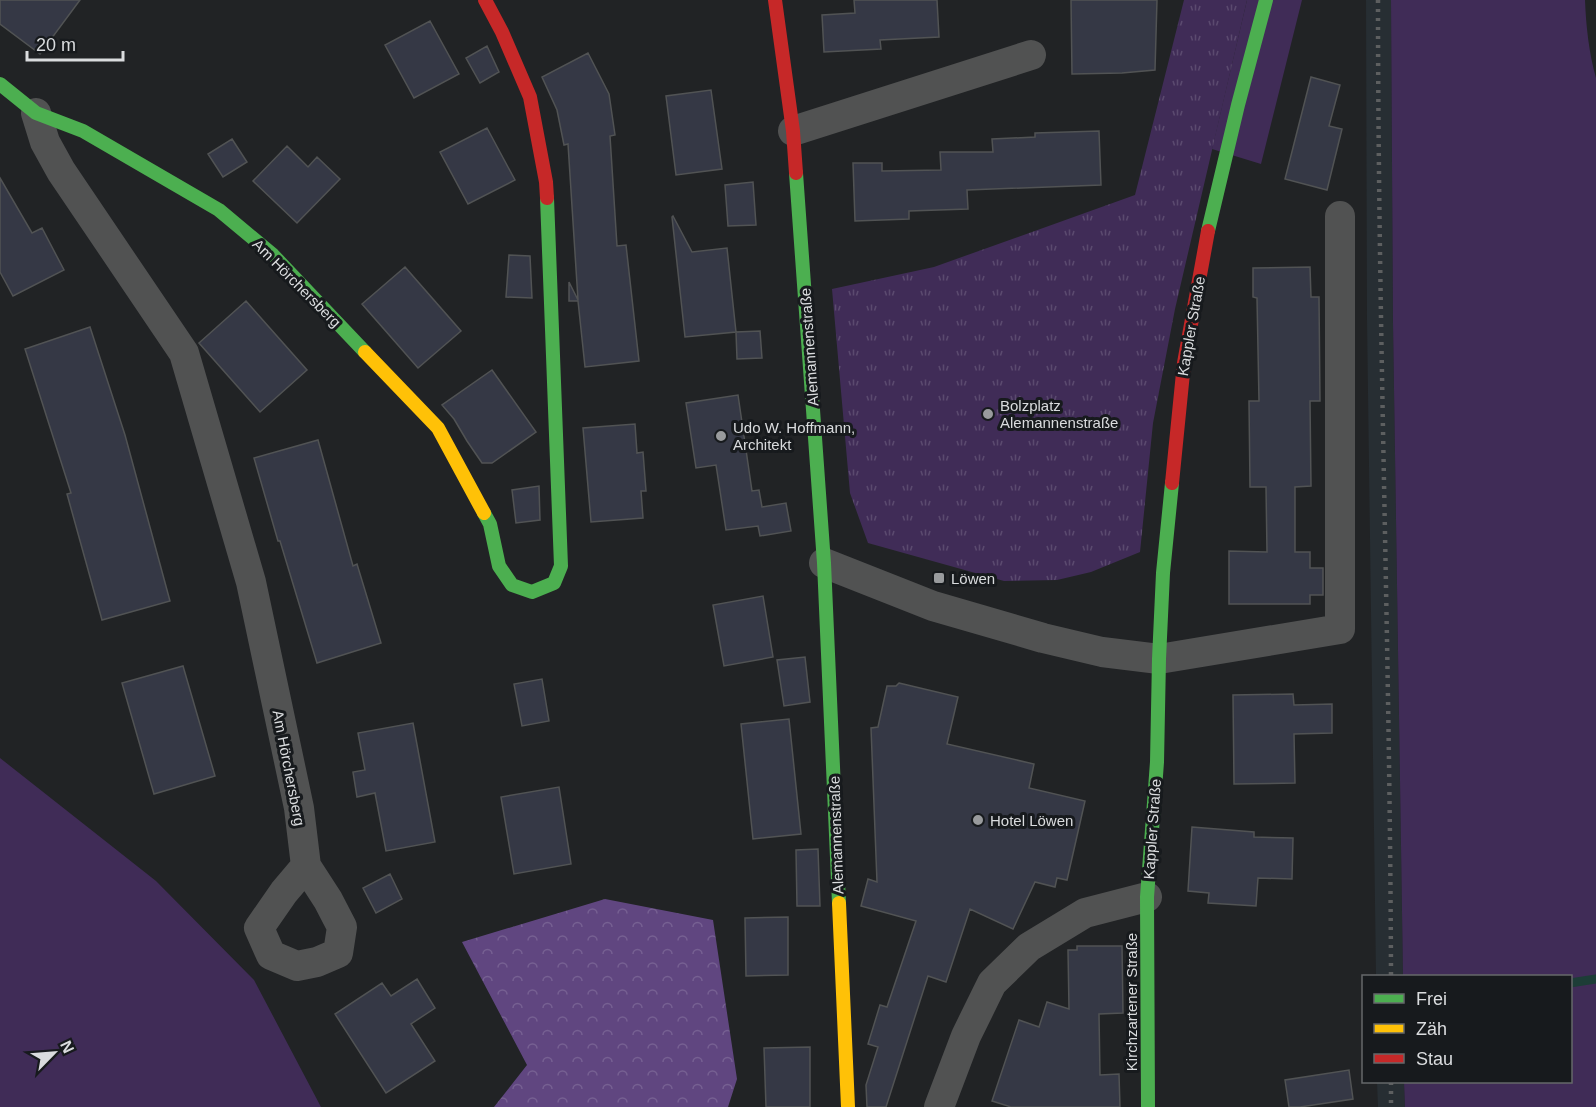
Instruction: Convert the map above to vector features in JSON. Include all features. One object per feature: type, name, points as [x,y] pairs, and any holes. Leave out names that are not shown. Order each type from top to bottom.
[{"type":"street","name":"Am Hörchersberg","points":[[36,113],[83,131],[219,210],[273,255],[438,428],[490,524],[499,566],[512,585],[532,592],[554,583],[561,566],[546,182],[530,97],[502,32],[485,0]]},
{"type":"street","name":"Alemannenstraße","points":[[776,0],[793,131],[824,563],[848,1107]]},
{"type":"street","name":"Kappler Straße","points":[[939,1107],[966,1036],[992,983],[1029,947],[1085,913],[1147,897],[1157,762],[1163,573],[1184,363],[1208,231],[1266,0]]},
{"type":"street","points":[[793,131],[1031,55]]},
{"type":"street","points":[[0,84],[36,113]]},
{"type":"street","name":"Am Hörchersberg","points":[[36,113],[45,142],[62,171],[184,353],[251,582],[299,808],[306,867]]},
{"type":"street","points":[[824,563],[933,606],[1102,652],[1159,659],[1340,629],[1340,216]]},
{"type":"street","name":"Kirchzartener Straße","points":[[1147,897],[1149,1107]]},
{"type":"shaded area","points":[[1366,0],[1391,0],[1393,323],[1403,975],[1376,975],[1367,320]]},
{"type":"shaded area","points":[[1377,1083],[1404,1083],[1405,1107],[1378,1107]]},
{"type":"green space","points":[[1184,0],[1247,0],[1175,309],[1153,423],[1140,552],[1091,572],[1057,580],[1004,581],[868,543],[850,493],[832,289],[934,267],[1135,195]]},
{"type":"green space","points":[[1247,0],[1302,0],[1261,164],[1212,149]]},
{"type":"green space","points":[[1391,0],[1585,0],[1588,39],[1596,78],[1596,1107],[1405,1107],[1404,1083],[1572,1083],[1572,975],[1403,975],[1393,323]]},
{"type":"green space","points":[[0,758],[156,881],[254,980],[321,1107],[0,1107]]},
{"type":"green space","points":[[605,899],[713,920],[737,1079],[728,1107],[494,1107],[527,1065],[462,942]]},
{"type":"building","points":[[0,0],[80,0],[40,54],[0,24]]},
{"type":"building","points":[[854,0],[937,0],[939,37],[880,40],[881,49],[824,52],[822,15],[855,13]]},
{"type":"building","points":[[1071,0],[1157,0],[1155,70],[1072,74]]},
{"type":"building","points":[[430,21],[459,74],[414,98],[385,45]]},
{"type":"building","points":[[487,46],[499,72],[480,83],[466,58]]},
{"type":"building","points":[[588,53],[609,94],[615,135],[610,136],[617,246],[626,245],[639,361],[585,367],[578,301],[569,301],[569,282],[578,300],[568,144],[564,145],[557,110],[542,77]]},
{"type":"building","points":[[1311,77],[1340,85],[1329,126],[1342,129],[1327,190],[1285,179]]},
{"type":"building","points":[[711,90],[722,169],[676,175],[666,96]]},
{"type":"building","points":[[487,128],[515,180],[468,204],[440,152]]},
{"type":"building","points":[[1099,131],[1101,185],[967,190],[968,209],[909,211],[909,219],[855,221],[853,163],[882,163],[882,171],[941,170],[940,152],[993,152],[992,139],[1035,137],[1035,133]]},
{"type":"building","points":[[232,139],[247,162],[223,177],[208,154]]},
{"type":"building","points":[[287,146],[308,167],[317,157],[340,179],[297,223],[253,181]]},
{"type":"building","points":[[0,178],[32,233],[42,228],[64,270],[13,296],[0,272]]},
{"type":"building","points":[[753,182],[756,225],[728,226],[725,185]]},
{"type":"building","points":[[673,216],[692,252],[727,248],[736,332],[685,337]]},
{"type":"building","points":[[509,255],[530,256],[532,298],[506,297]]},
{"type":"building","points":[[405,267],[461,331],[418,368],[362,304]]},
{"type":"building","points":[[1310,267],[1311,297],[1319,297],[1320,401],[1310,401],[1311,486],[1295,487],[1295,552],[1310,552],[1310,568],[1323,568],[1323,595],[1310,595],[1310,604],[1229,604],[1229,551],[1267,552],[1266,487],[1250,487],[1249,401],[1259,401],[1257,298],[1253,297],[1253,268]]},
{"type":"building","points":[[246,301],[307,370],[260,412],[199,343]]},
{"type":"building","points":[[90,327],[125,435],[170,601],[102,620],[67,494],[71,493],[25,349]]},
{"type":"building","points":[[760,331],[762,358],[737,359],[736,332]]},
{"type":"building","points":[[492,370],[536,432],[492,463],[482,463],[454,419],[442,405]]},
{"type":"building","points":[[738,395],[752,491],[759,490],[762,507],[786,503],[791,531],[760,536],[758,526],[726,530],[716,465],[696,468],[686,403]]},
{"type":"building","points":[[635,424],[637,453],[643,452],[646,491],[641,491],[643,518],[591,522],[583,428]]},
{"type":"building","points":[[318,440],[353,566],[357,564],[381,643],[317,663],[254,458]]},
{"type":"building","points":[[539,486],[540,520],[516,523],[512,490]]},
{"type":"building","points":[[763,596],[773,657],[724,666],[713,605]]},
{"type":"building","points":[[805,657],[810,702],[784,706],[777,660]]},
{"type":"building","points":[[183,666],[215,776],[154,794],[122,683]]},
{"type":"building","points":[[542,679],[549,721],[522,726],[514,684]]},
{"type":"building","points":[[899,683],[958,697],[947,744],[1034,764],[1029,788],[1085,801],[1067,880],[1057,878],[1055,887],[1035,882],[1013,929],[970,909],[946,982],[928,976],[886,1107],[867,1107],[866,1085],[878,1047],[868,1044],[880,1005],[887,1007],[916,921],[861,906],[868,879],[877,882],[871,728],[878,727],[887,686],[896,686]]},
{"type":"building","points":[[1293,694],[1294,705],[1332,704],[1332,733],[1294,734],[1295,783],[1234,784],[1233,695]]},
{"type":"building","points":[[789,719],[801,834],[753,839],[741,724]]},
{"type":"building","points":[[413,723],[435,842],[386,851],[375,793],[357,797],[353,772],[365,770],[358,733]]},
{"type":"building","points":[[559,787],[571,864],[514,874],[501,797]]},
{"type":"building","points":[[1192,827],[1254,832],[1254,837],[1293,838],[1292,879],[1258,878],[1256,906],[1208,903],[1209,893],[1188,891]]},
{"type":"building","points":[[818,849],[820,906],[797,906],[796,850]]},
{"type":"building","points":[[390,874],[402,899],[376,913],[363,888]]},
{"type":"building","points":[[788,917],[788,975],[746,976],[745,918]]},
{"type":"building","points":[[1077,946],[1122,946],[1123,1013],[1099,1014],[1100,1075],[1119,1074],[1120,1107],[1011,1107],[992,1101],[1019,1020],[1039,1027],[1047,1002],[1069,1009],[1068,950],[1077,950]]},
{"type":"building","points":[[417,979],[435,1008],[411,1024],[435,1061],[386,1093],[335,1014],[382,983],[391,996]]},
{"type":"building","points":[[810,1047],[810,1107],[766,1107],[764,1048]]},
{"type":"building","points":[[1349,1070],[1353,1099],[1289,1107],[1285,1080]]},
{"type":"waterway","points":[[1572,983],[1596,979]]},
{"type":"railway","points":[[1378,0],[1391,975]]},
{"type":"railway","points":[[1391,1083],[1391,1107]]},
{"type":"traffic: fast","points":[[1208,231],[1266,0]]},
{"type":"traffic: fast","points":[[0,84],[36,113],[83,131],[219,210],[273,255],[365,352]]},
{"type":"traffic: fast","points":[[796,173],[824,563],[839,903]]},
{"type":"traffic: fast","points":[[484,513],[490,524],[499,566],[512,585],[532,592],[554,583],[561,566],[547,198]]},
{"type":"traffic: fast","points":[[1148,1107],[1147,897],[1157,762],[1163,573],[1172,483]]},
{"type":"traffic: slow","points":[[365,352],[438,428],[484,513]]},
{"type":"traffic: slow","points":[[839,903],[848,1107]]},
{"type":"traffic: jam","points":[[485,0],[502,32],[530,97],[547,198]]},
{"type":"traffic: jam","points":[[775,0],[793,131],[796,173]]},
{"type":"traffic: jam","points":[[1172,483],[1184,363],[1208,231]]},
{"type":"place","name":"Bolzplatz Alemannenstraße","points":[[988,414]]},
{"type":"place","name":"Udo W. Hoffmann, Architekt","points":[[721,436]]},
{"type":"place","name":"Löwen","points":[[939,578]]},
{"type":"place","name":"Hotel Löwen","points":[[978,820]]}]
